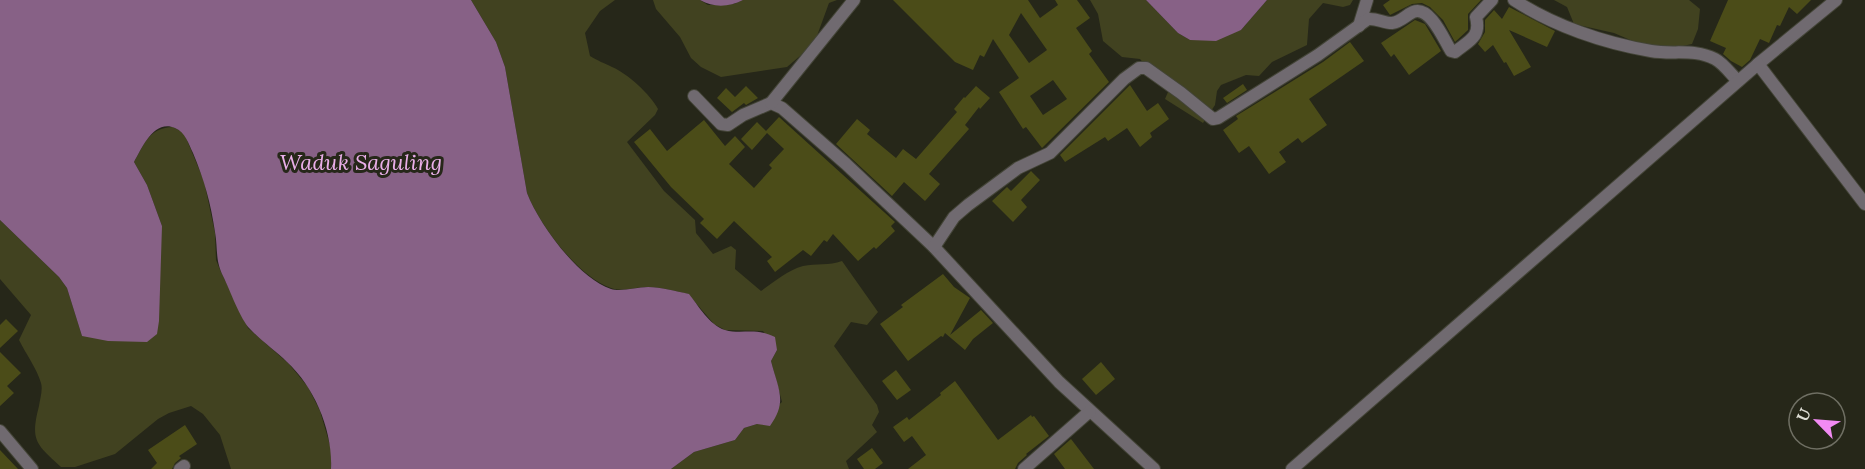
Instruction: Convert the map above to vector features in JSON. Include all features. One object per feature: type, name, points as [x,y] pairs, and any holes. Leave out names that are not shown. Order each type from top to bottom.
[{"type":"street","points":[[694,96],[721,124],[728,125],[743,115],[771,103],[854,0]]},
{"type":"street","points":[[1359,26],[1367,0]]},
{"type":"street","points":[[934,247],[954,217],[973,200],[1018,168],[1050,153],[1124,79],[1139,68],[1146,68],[1213,119],[1318,55],[1368,19],[1373,18],[1391,23],[1400,21],[1415,11],[1420,11],[1437,24],[1442,37],[1451,51],[1455,52],[1477,33],[1479,27],[1476,17],[1492,0]]},
{"type":"street","points":[[1514,0],[1552,21],[1592,36],[1653,51],[1697,52],[1716,59],[1738,81]]},
{"type":"street","points":[[1292,469],[1738,81],[1836,0]]},
{"type":"street","points":[[1758,64],[1865,204]]},
{"type":"street","points":[[771,103],[782,108],[846,164],[934,247],[1059,381],[1154,469]]},
{"type":"street","points":[[1024,469],[1090,411]]},
{"type":"street","points":[[0,431],[32,469]]},
{"type":"green space","points":[[471,0],[615,0],[600,11],[585,33],[590,56],[625,74],[655,103],[658,109],[655,115],[627,142],[664,191],[695,220],[696,233],[713,254],[731,246],[736,250],[735,269],[761,291],[797,268],[842,261],[878,312],[867,325],[851,322],[834,346],[877,405],[879,412],[872,425],[877,432],[846,461],[849,469],[671,469],[694,452],[735,440],[744,428],[757,424],[782,402],[771,361],[777,350],[763,331],[725,330],[714,324],[688,294],[652,287],[615,289],[598,282],[561,248],[550,234],[527,193],[505,67],[496,42]]},
{"type":"green space","points":[[653,0],[700,0],[708,5],[734,4],[743,0],[837,0],[829,3],[814,44],[787,67],[721,77],[701,67],[691,58],[680,37],[656,9]]},
{"type":"green space","points":[[1090,0],[1146,0],[1178,33],[1190,40],[1241,30],[1267,0],[1353,0],[1350,5],[1343,7],[1323,3],[1309,19],[1307,45],[1272,62],[1259,76],[1246,75],[1221,85],[1217,91],[1215,105],[1203,123],[1165,99],[1168,92],[1140,59],[1122,57],[1103,41],[1098,14]]},
{"type":"green space","points":[[1554,0],[1689,0],[1700,9],[1698,29],[1692,44],[1673,48],[1635,42],[1614,33],[1574,24],[1567,7]]},
{"type":"green space","points":[[173,127],[184,133],[204,181],[215,233],[216,260],[221,272],[248,328],[289,364],[308,387],[320,411],[332,452],[331,469],[231,469],[220,435],[203,414],[191,406],[158,419],[115,454],[75,467],[61,467],[37,441],[35,427],[42,386],[19,340],[31,315],[0,279],[0,220],[59,277],[67,288],[82,336],[162,226],[147,185],[134,162],[153,134],[158,130]]},
{"type":"water","name":"Waduk Saguling","points":[[0,0],[471,0],[496,42],[505,67],[527,193],[550,234],[586,274],[611,289],[653,287],[689,294],[714,324],[725,330],[761,332],[775,337],[777,350],[771,361],[779,387],[780,402],[775,417],[770,426],[757,424],[744,428],[735,440],[694,452],[671,469],[331,469],[329,440],[314,397],[297,373],[250,329],[239,312],[220,270],[207,192],[197,163],[184,135],[179,130],[168,126],[155,131],[150,136],[134,162],[147,185],[162,226],[157,334],[147,342],[108,341],[82,336],[67,288],[59,277],[0,220]]},
{"type":"water","points":[[700,0],[743,0],[721,6]]},
{"type":"water","points":[[1146,0],[1267,0],[1241,30],[1216,41],[1190,40],[1178,33]]},
{"type":"building","points":[[893,0],[1028,0],[1040,18],[1058,5],[1055,0],[1077,0],[1090,18],[1076,28],[1092,51],[1089,54],[1109,82],[1042,148],[1026,127],[1023,129],[999,92],[1019,78],[993,39],[984,57],[980,55],[973,70],[955,62]],"holes":[[[1021,13],[1047,50],[1029,63],[1009,35]],[[1053,80],[1067,99],[1043,115],[1030,96]]]},
{"type":"building","points":[[1390,0],[1481,0],[1468,14],[1468,30],[1455,42],[1443,20],[1430,7],[1422,3],[1412,4],[1390,15],[1383,5]]},
{"type":"building","points":[[1728,0],[1811,0],[1797,14],[1789,7],[1769,43],[1760,39],[1750,60],[1742,67],[1723,54],[1726,48],[1710,41]]},
{"type":"building","points":[[1509,7],[1555,31],[1547,47],[1509,30],[1531,67],[1514,76],[1493,45],[1485,52],[1478,44],[1485,32],[1485,20],[1494,10],[1502,19]]},
{"type":"building","points":[[1415,20],[1425,24],[1441,51],[1409,75],[1394,54],[1391,57],[1381,43]]},
{"type":"building","points":[[1350,42],[1364,61],[1309,99],[1327,125],[1302,143],[1298,138],[1279,152],[1286,162],[1269,174],[1249,146],[1239,153],[1223,130],[1238,119],[1236,116],[1323,62]]},
{"type":"building","points":[[1243,84],[1247,90],[1227,103],[1223,98]]},
{"type":"building","points":[[1130,85],[1147,111],[1158,103],[1169,119],[1150,133],[1152,137],[1140,147],[1127,128],[1108,141],[1105,137],[1065,162],[1060,155]]},
{"type":"building","points":[[746,86],[758,98],[746,105],[744,103],[732,112],[717,98],[726,88],[735,97]]},
{"type":"building","points":[[976,86],[990,98],[980,109],[979,107],[965,125],[969,129],[929,174],[940,184],[925,201],[904,182],[892,196],[836,144],[857,119],[870,130],[867,134],[896,158],[903,149],[916,159],[957,112],[954,109]]},
{"type":"building","points":[[779,117],[895,222],[891,226],[895,231],[876,249],[874,247],[858,261],[833,234],[827,242],[824,240],[811,256],[803,250],[775,272],[767,261],[772,257],[734,221],[717,239],[700,223],[704,219],[671,187],[634,142],[650,129],[667,151],[704,120],[725,146],[735,136],[745,147],[729,164],[754,188],[772,168],[769,165],[784,149],[767,133],[752,150],[741,139],[757,122],[766,131]]},
{"type":"building","points":[[1031,171],[1040,180],[1021,200],[1027,207],[1013,222],[992,201],[1007,187],[1011,191]]},
{"type":"building","points":[[943,274],[954,287],[970,298],[950,335],[981,310],[993,323],[973,339],[965,350],[945,333],[943,337],[941,336],[908,361],[880,324],[903,307],[901,305]]},
{"type":"building","points":[[6,319],[18,331],[0,348],[0,325]]},
{"type":"building","points":[[0,352],[21,373],[7,386],[14,393],[0,406]]},
{"type":"building","points":[[1101,362],[1115,379],[1096,395],[1082,379]]},
{"type":"building","points":[[896,370],[911,390],[897,400],[882,381]]},
{"type":"building","points":[[955,381],[998,440],[1031,415],[1049,436],[1026,454],[1015,469],[908,469],[926,455],[912,436],[904,442],[893,427],[907,417],[909,420]]},
{"type":"building","points":[[185,425],[197,444],[179,456],[181,458],[172,469],[151,469],[157,463],[148,450]]},
{"type":"building","points":[[1071,439],[1094,469],[1065,469],[1054,454]]},
{"type":"building","points":[[872,448],[883,463],[875,469],[864,469],[857,459]]},
{"type":"building","points":[[0,450],[18,469],[0,469]]}]
